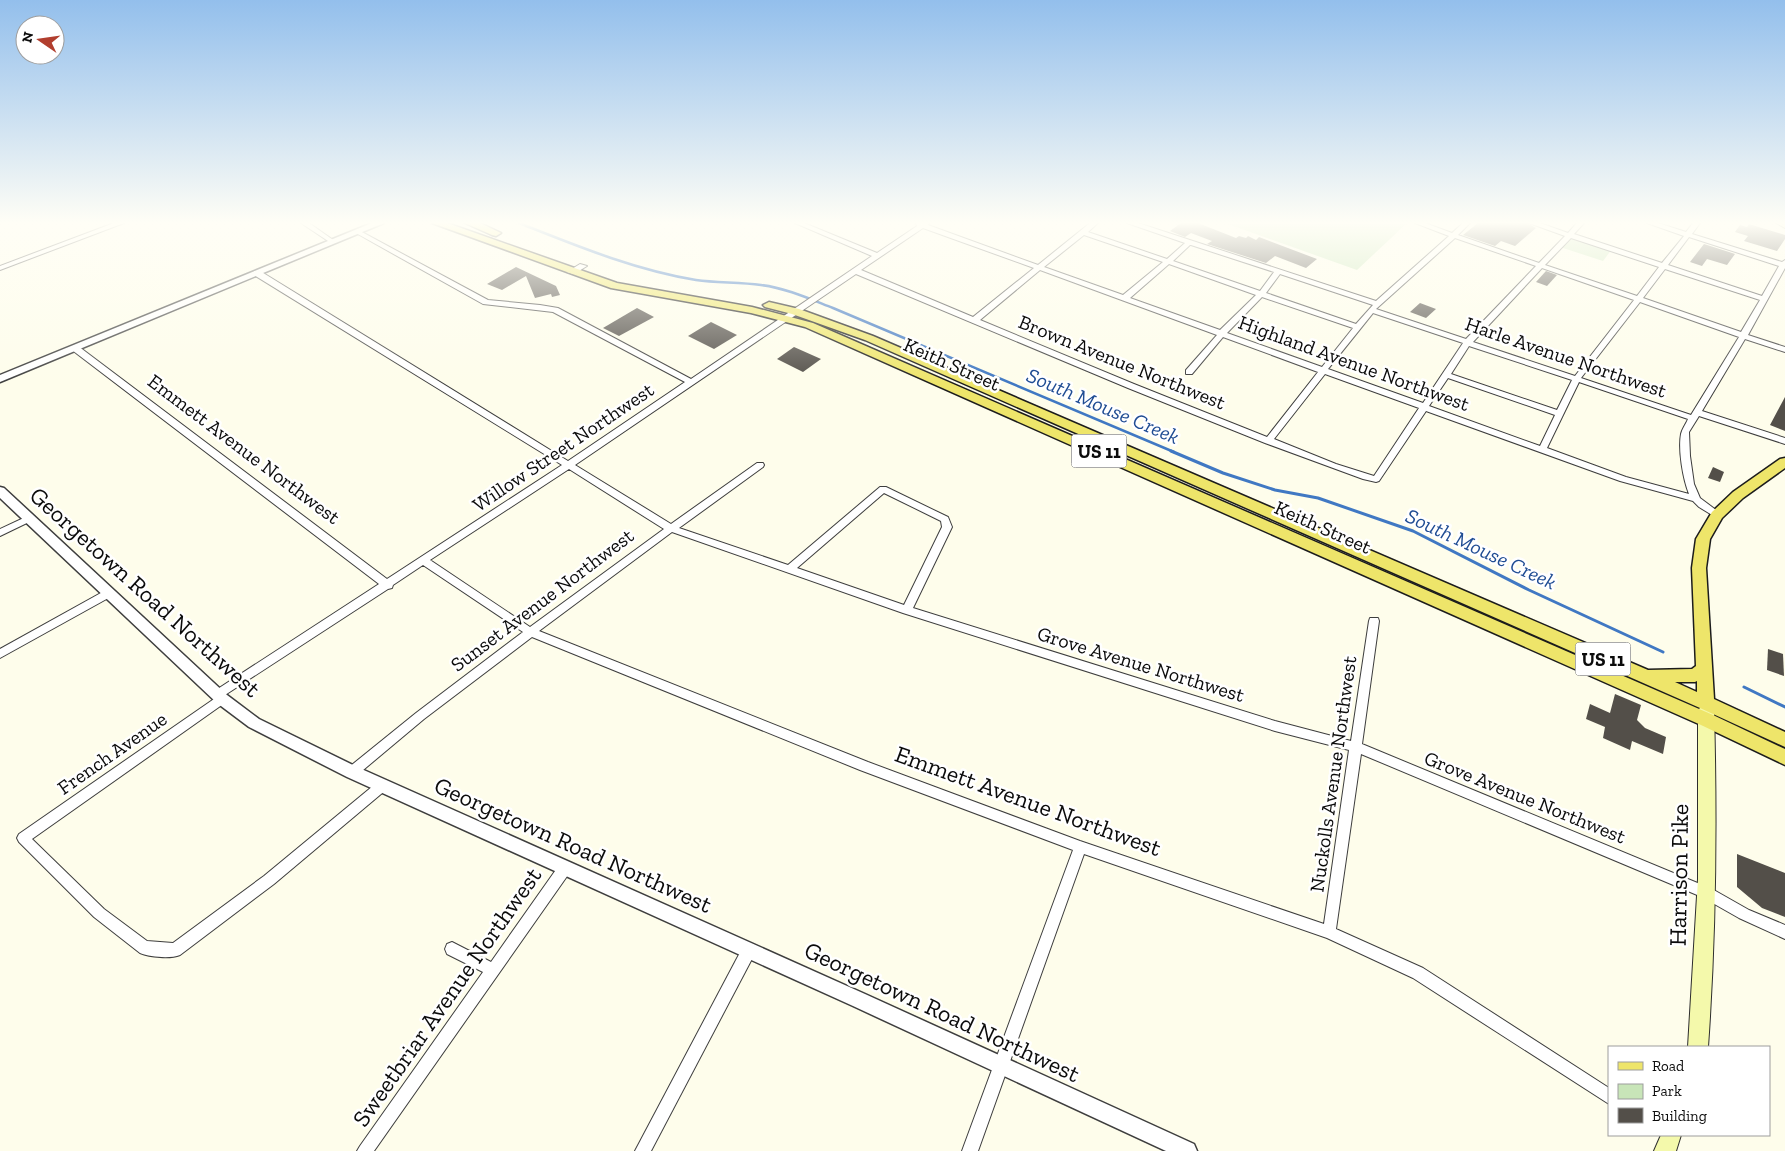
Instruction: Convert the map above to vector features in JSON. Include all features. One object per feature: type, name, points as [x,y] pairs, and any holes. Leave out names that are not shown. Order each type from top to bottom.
[{"type":"main road","name":"Keith Street","points":[[586,277],[615,286],[744,309],[817,329],[1039,418]]},
{"type":"main road","name":"Keith Street","points":[[618,277],[760,302],[795,311],[869,338],[1039,418],[1707,712]]},
{"type":"main road","points":[[1707,712],[1699,561],[1703,539],[1717,515],[1738,495],[1785,462]]},
{"type":"main road","name":"Keith Street","points":[[1351,556],[1639,674],[1707,712]]},
{"type":"main road","points":[[1639,674],[1680,677],[1695,675],[1705,668]]},
{"type":"main road","name":"US 11","points":[[1707,712],[1785,740]]},
{"type":"main road","name":"US 11","points":[[1707,712],[1785,757]]},
{"type":"main road","name":"Harrison Pike","points":[[1698,1046],[1703,990],[1707,893],[1707,712]]},
{"type":"street","points":[[0,378],[248,277]]},
{"type":"street","name":"Grove Avenue Northwest","points":[[263,277],[670,528],[907,610],[1275,726],[1356,748],[1707,893],[1744,914],[1785,932]]},
{"type":"street","points":[[440,277],[486,302],[555,310],[691,382]]},
{"type":"street","name":"Willow Street Northwest","points":[[220,697],[848,277]]},
{"type":"street","name":"Brown Avenue Northwest","points":[[870,277],[1131,386],[1268,441],[1366,477],[1376,479],[1424,408]]},
{"type":"street","points":[[975,320],[1028,277]]},
{"type":"street","name":"Highland Avenue Northwest","points":[[1067,277],[1622,479],[1695,499]]},
{"type":"street","points":[[1125,298],[1150,277]]},
{"type":"street","points":[[1210,277],[1357,327]]},
{"type":"street","points":[[1189,372],[1222,333],[1261,294],[1274,277]]},
{"type":"street","name":"Harle Avenue Northwest","points":[[1291,277],[1468,342],[1695,415],[1785,441]]},
{"type":"street","points":[[1268,441],[1357,327],[1375,307],[1409,277]]},
{"type":"street","points":[[1424,408],[1468,342],[1531,277]]},
{"type":"street","points":[[1571,277],[1785,350]]},
{"type":"street","points":[[1542,450],[1577,378],[1655,277]]},
{"type":"street","points":[[1696,277],[1764,299]]},
{"type":"street","points":[[1717,515],[1695,499],[1690,482],[1685,432],[1777,277]]},
{"type":"street","name":"Emmett Avenue Northwest","points":[[75,348],[388,585]]},
{"type":"street","points":[[1446,375],[1559,413]]},
{"type":"street","name":"Sunset Avenue Northwest","points":[[352,772],[379,748],[530,632],[670,528],[760,465]]},
{"type":"street","points":[[790,569],[883,489],[945,518],[947,527],[907,610]]},
{"type":"street","name":"Georgetown Road Northwest","points":[[0,491],[220,697],[254,723],[352,772],[749,950],[1187,1151]]},
{"type":"street","points":[[0,533],[28,519]]},
{"type":"street","name":"Emmett Avenue Northwest","points":[[424,561],[530,632],[864,766],[1080,847],[1329,932],[1418,973],[1608,1096]]},
{"type":"street","points":[[0,654],[108,593]]},
{"type":"street","name":"Nuckolls Avenue Northwest","points":[[1329,932],[1374,621]]},
{"type":"street","name":"French Avenue","points":[[220,697],[23,838],[99,913],[145,948],[175,950],[269,880],[383,786]]},
{"type":"street","points":[[970,1151],[1080,847]]},
{"type":"street","name":"Sweetbriar Avenue Northwest","points":[[365,1151],[565,868]]},
{"type":"street","points":[[452,949],[493,970]]},
{"type":"street","points":[[643,1151],[749,950]]},
{"type":"building","points":[[499,277],[525,277],[502,290],[487,284]]},
{"type":"building","points":[[526,277],[536,277],[556,286],[560,295],[552,297],[551,294],[535,298]]},
{"type":"building","points":[[1541,277],[1555,277],[1547,286],[1536,282]]},
{"type":"building","points":[[1420,303],[1436,309],[1426,318],[1410,312]]},
{"type":"building","points":[[637,308],[654,317],[619,336],[603,328]]},
{"type":"building","points":[[711,322],[737,335],[714,349],[688,336]]},
{"type":"building","points":[[794,347],[821,359],[803,372],[777,359]]},
{"type":"building","points":[[1785,397],[1785,431],[1770,425]]},
{"type":"building","points":[[1713,467],[1724,472],[1720,482],[1708,478]]},
{"type":"building","points":[[1768,649],[1783,654],[1784,676],[1767,670]]},
{"type":"building","points":[[1615,694],[1641,705],[1637,720],[1645,728],[1666,737],[1663,754],[1632,741],[1630,750],[1603,738],[1605,727],[1586,719],[1590,704],[1610,713]]},
{"type":"building","points":[[1737,854],[1785,873],[1785,917],[1762,908],[1737,887]]},
{"type":"waterway","name":"South Mouse Creek","points":[[677,277],[712,282],[770,286],[798,294],[1174,452]]},
{"type":"waterway","name":"South Mouse Creek","points":[[1171,451],[1223,473],[1275,490],[1318,498],[1413,531],[1529,590],[1663,652]]},
{"type":"waterway","name":"South Mouse Creek","points":[[1744,687],[1785,707]]}]
